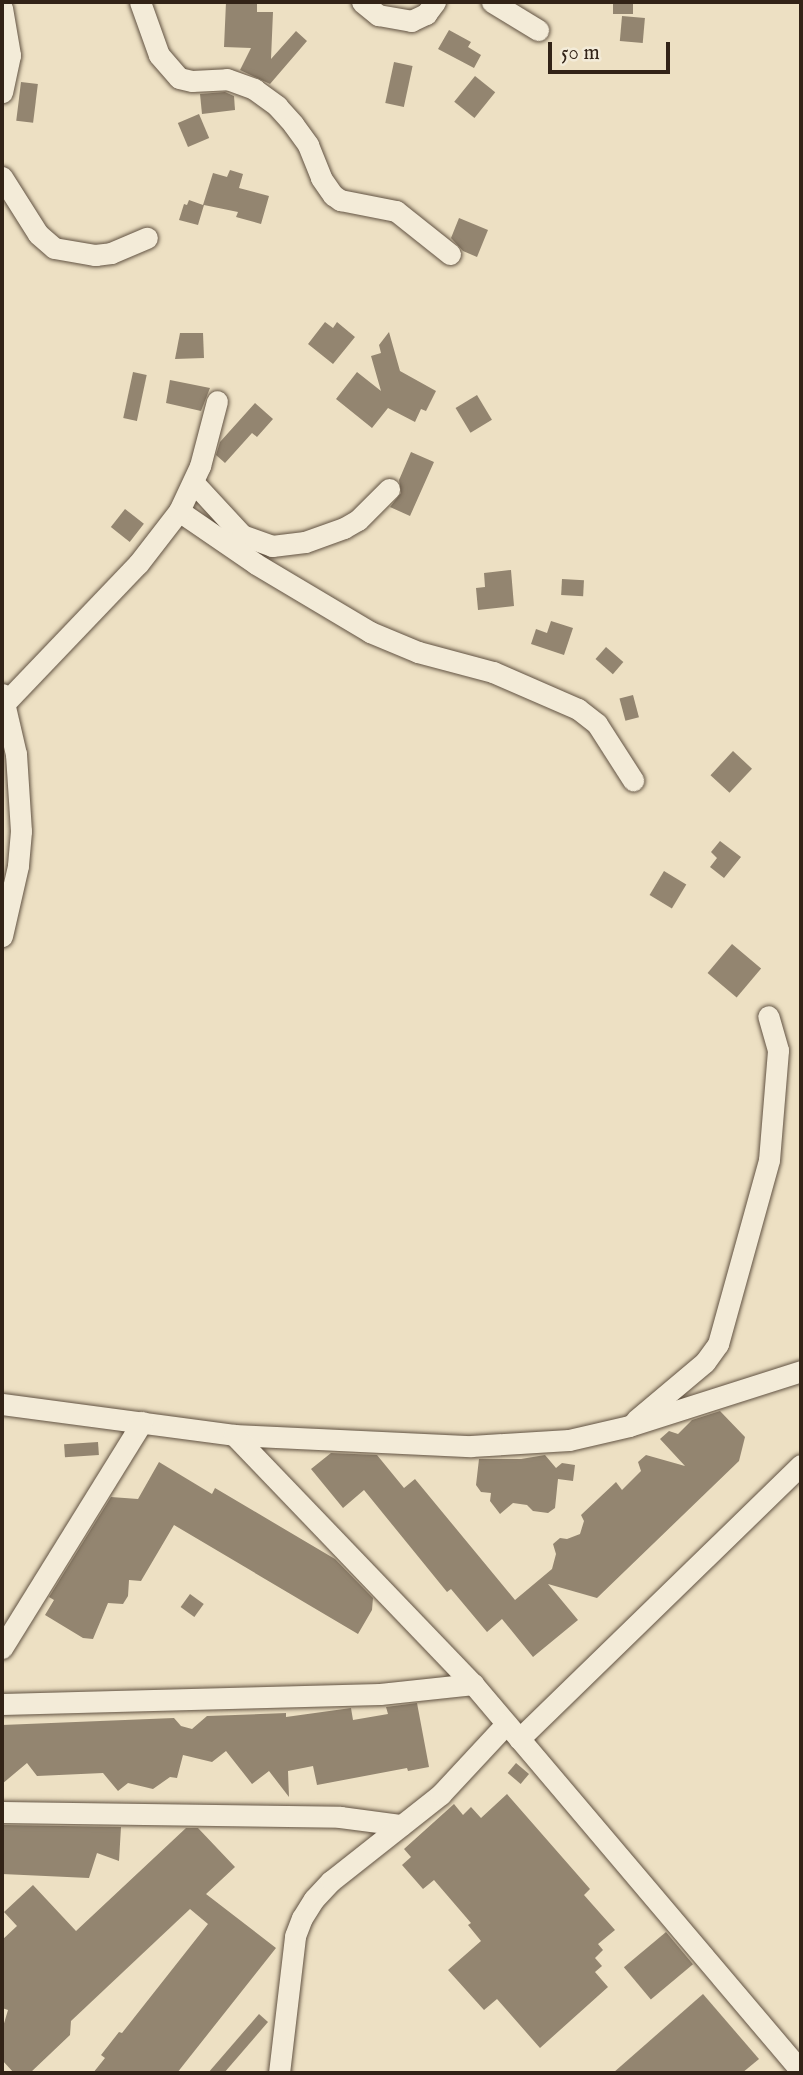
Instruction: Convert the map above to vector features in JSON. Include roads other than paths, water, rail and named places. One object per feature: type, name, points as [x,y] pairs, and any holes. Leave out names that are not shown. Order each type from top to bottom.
[{"type":"street","points":[[140,2],[159,55],[179,78],[192,82],[227,79],[254,89],[277,106],[293,124],[308,145],[321,178],[333,195],[340,200],[396,211],[450,254]]},
{"type":"street","points":[[362,2],[378,15],[411,21],[426,14],[435,2]]},
{"type":"street","points":[[492,2],[538,30]]},
{"type":"street","points":[[2,8],[10,55],[2,92]]},
{"type":"street","points":[[2,177],[37,234],[54,248],[94,255],[111,253],[147,238]]},
{"type":"street","points":[[2,936],[15,879],[21,831],[19,776],[4,698],[138,564],[179,511],[194,483],[217,401]]},
{"type":"street","points":[[194,483],[242,535],[272,546],[304,542],[344,528],[358,520],[389,489]]},
{"type":"street","points":[[179,511],[256,564],[370,632],[418,652],[493,671],[578,709],[597,724],[633,780]]},
{"type":"street","points":[[629,1426],[705,1362],[718,1343],[769,1160],[778,1050],[768,1016]]},
{"type":"street","points":[[2,1404],[234,1435],[471,1446],[569,1440],[629,1426],[801,1371]]},
{"type":"street","points":[[2,1648],[142,1423]]},
{"type":"street","points":[[234,1435],[473,1684],[801,2071]]},
{"type":"street","points":[[279,2073],[295,1936],[302,1918],[331,1881],[512,1731],[801,1465]]},
{"type":"street","points":[[2,1704],[380,1694],[473,1684]]},
{"type":"street","points":[[2,1812],[341,1817],[401,1825]]}]
